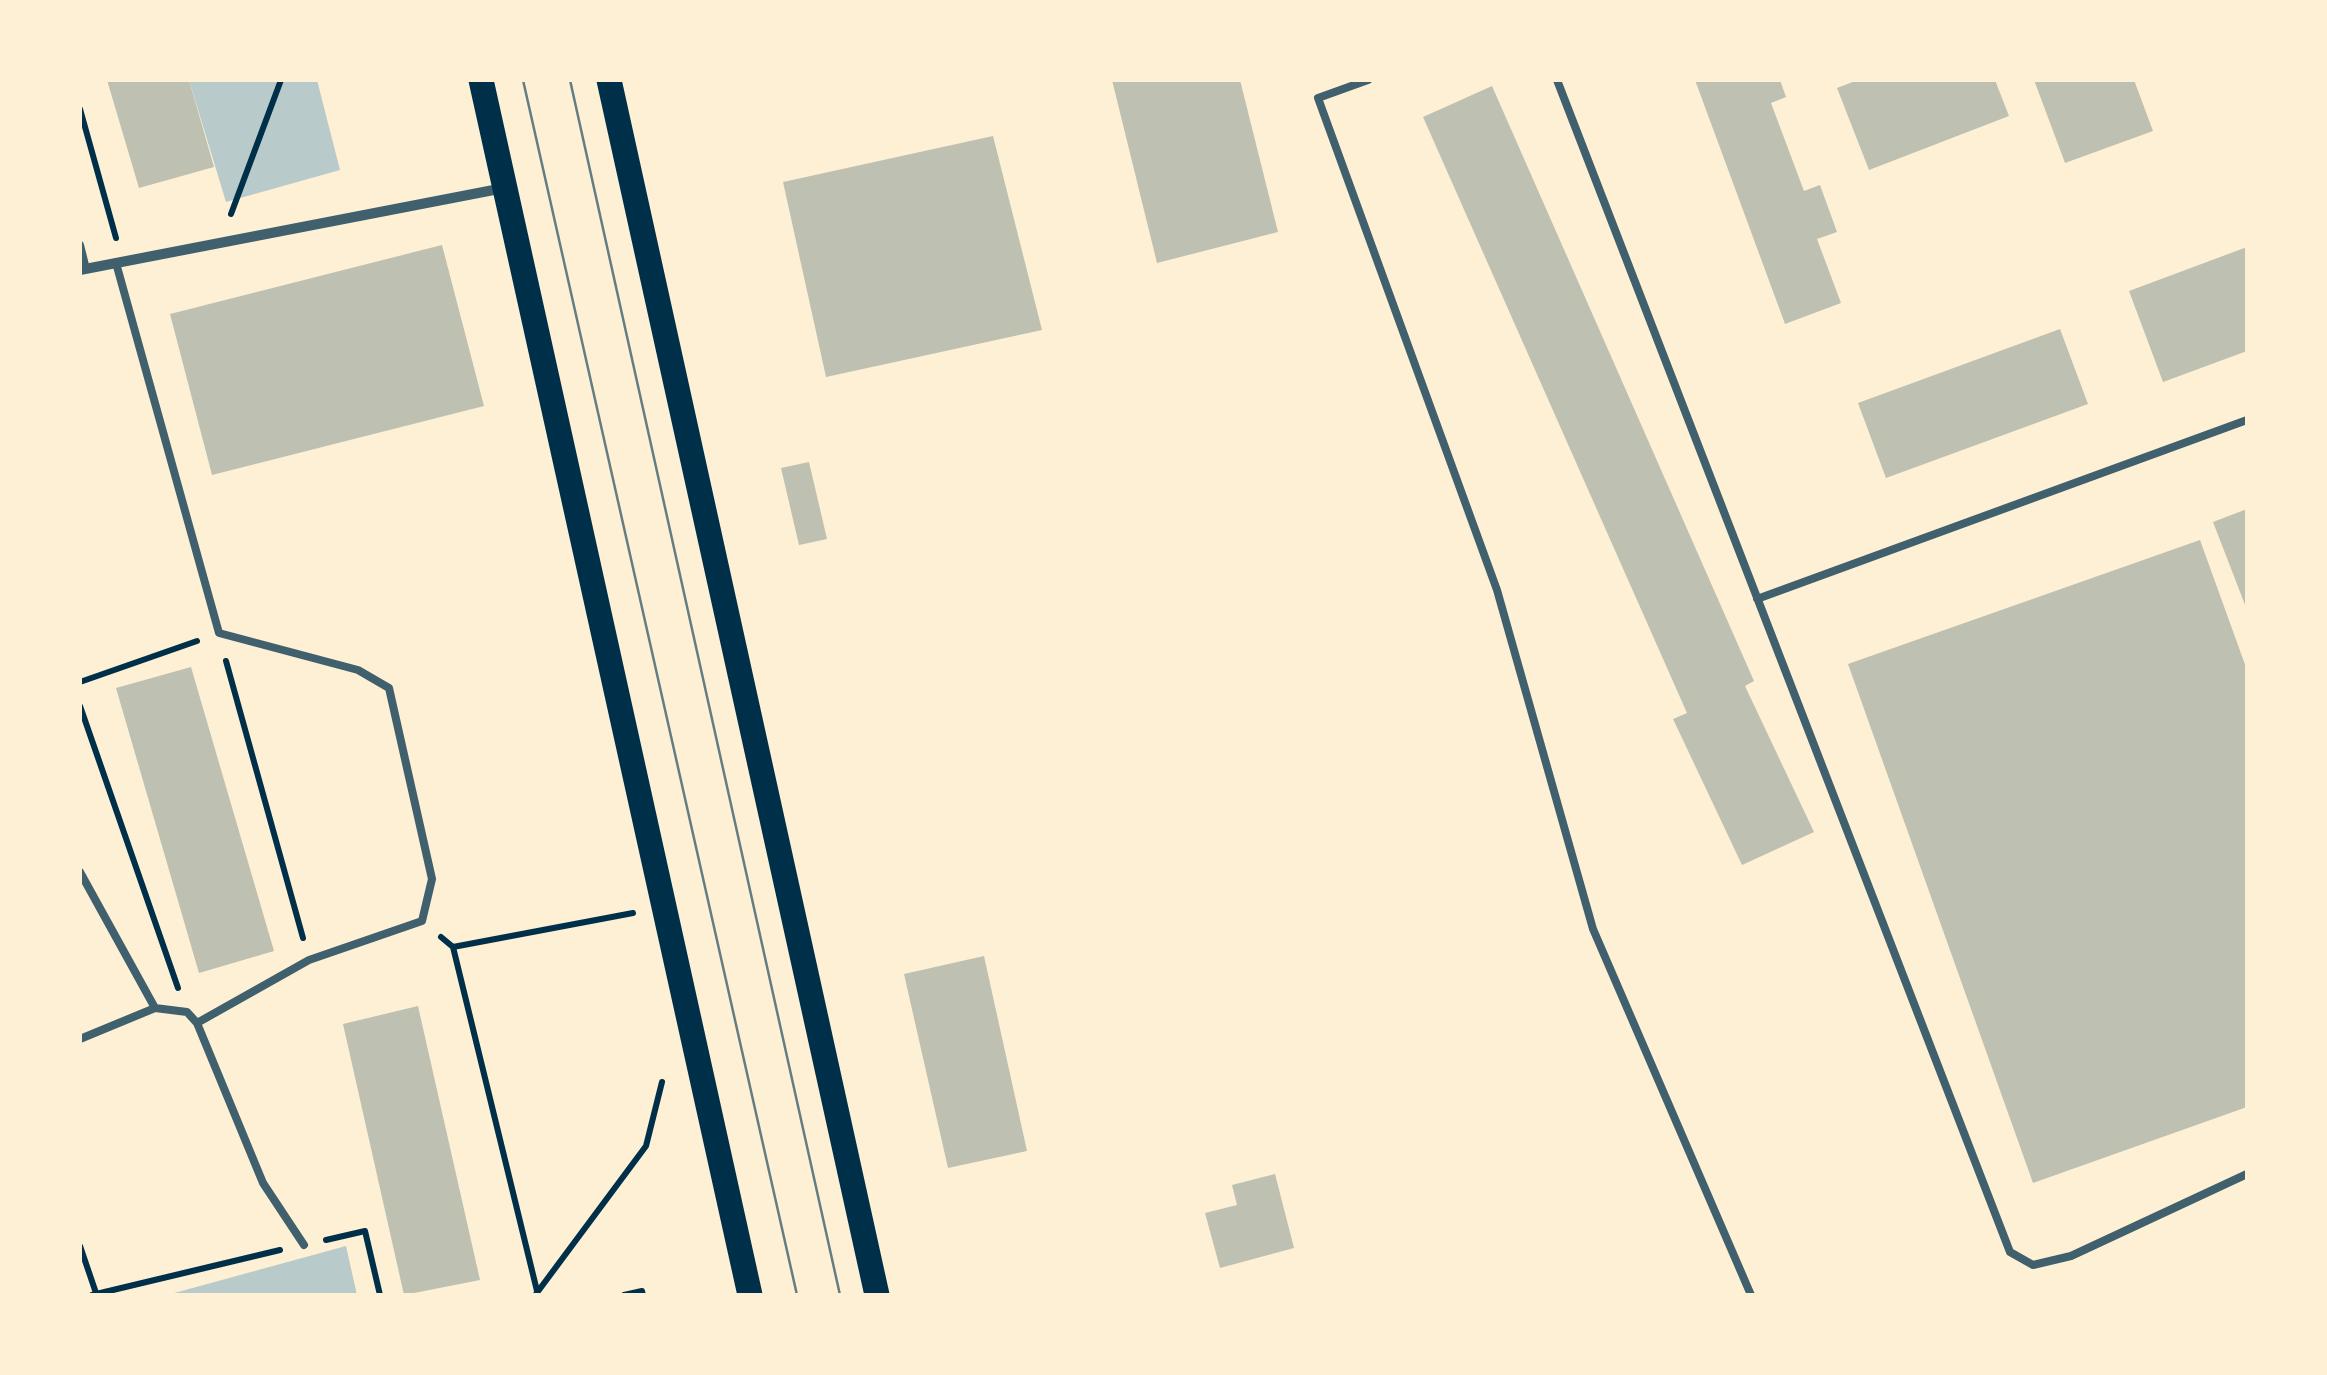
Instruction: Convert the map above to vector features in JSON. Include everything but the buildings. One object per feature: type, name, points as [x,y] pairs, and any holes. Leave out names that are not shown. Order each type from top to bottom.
[{"type":"main road","points":[[481,80],[750,1295]]},
{"type":"main road","points":[[609,80],[877,1295]]},
{"type":"street","points":[[83,270],[504,188]]},
{"type":"lane","points":[[1368,80],[1318,98],[1497,590],[1593,929],[1751,1295]]},
{"type":"lane","points":[[1557,80],[2010,1252],[2033,1265],[2071,1256],[2247,1174]]},
{"type":"lane","points":[[80,245],[83,270]]},
{"type":"lane","points":[[116,263],[218,633],[358,670],[389,688],[432,879],[422,921],[309,960],[198,1023]]},
{"type":"lane","points":[[1757,598],[2247,420]]},
{"type":"lane","points":[[80,872],[155,1008]]},
{"type":"lane","points":[[80,898],[92,893]]},
{"type":"lane","points":[[80,1039],[155,1008],[187,1012],[198,1023],[262,1184],[304,1244]]},
{"type":"path","points":[[220,243],[281,80]]},
{"type":"path","points":[[80,109],[118,246],[116,263]]},
{"type":"path","points":[[80,682],[218,633],[309,960]]},
{"type":"path","points":[[80,706],[187,1012]]},
{"type":"path","points":[[452,948],[644,911]]},
{"type":"path","points":[[422,921],[452,948],[537,1294]]},
{"type":"path","points":[[537,1294],[646,1146],[662,1082]]},
{"type":"path","points":[[80,1246],[94,1294],[366,1231],[380,1295]]},
{"type":"path","points":[[624,1295],[642,1291],[643,1295]]},
{"type":"shaded area","points":[[189,80],[317,80],[340,170],[226,202]]},
{"type":"shaded area","points":[[346,1246],[357,1295],[167,1295]]},
{"type":"tram line","points":[[523,80],[797,1295]]},
{"type":"tram line","points":[[570,80],[840,1295]]}]
